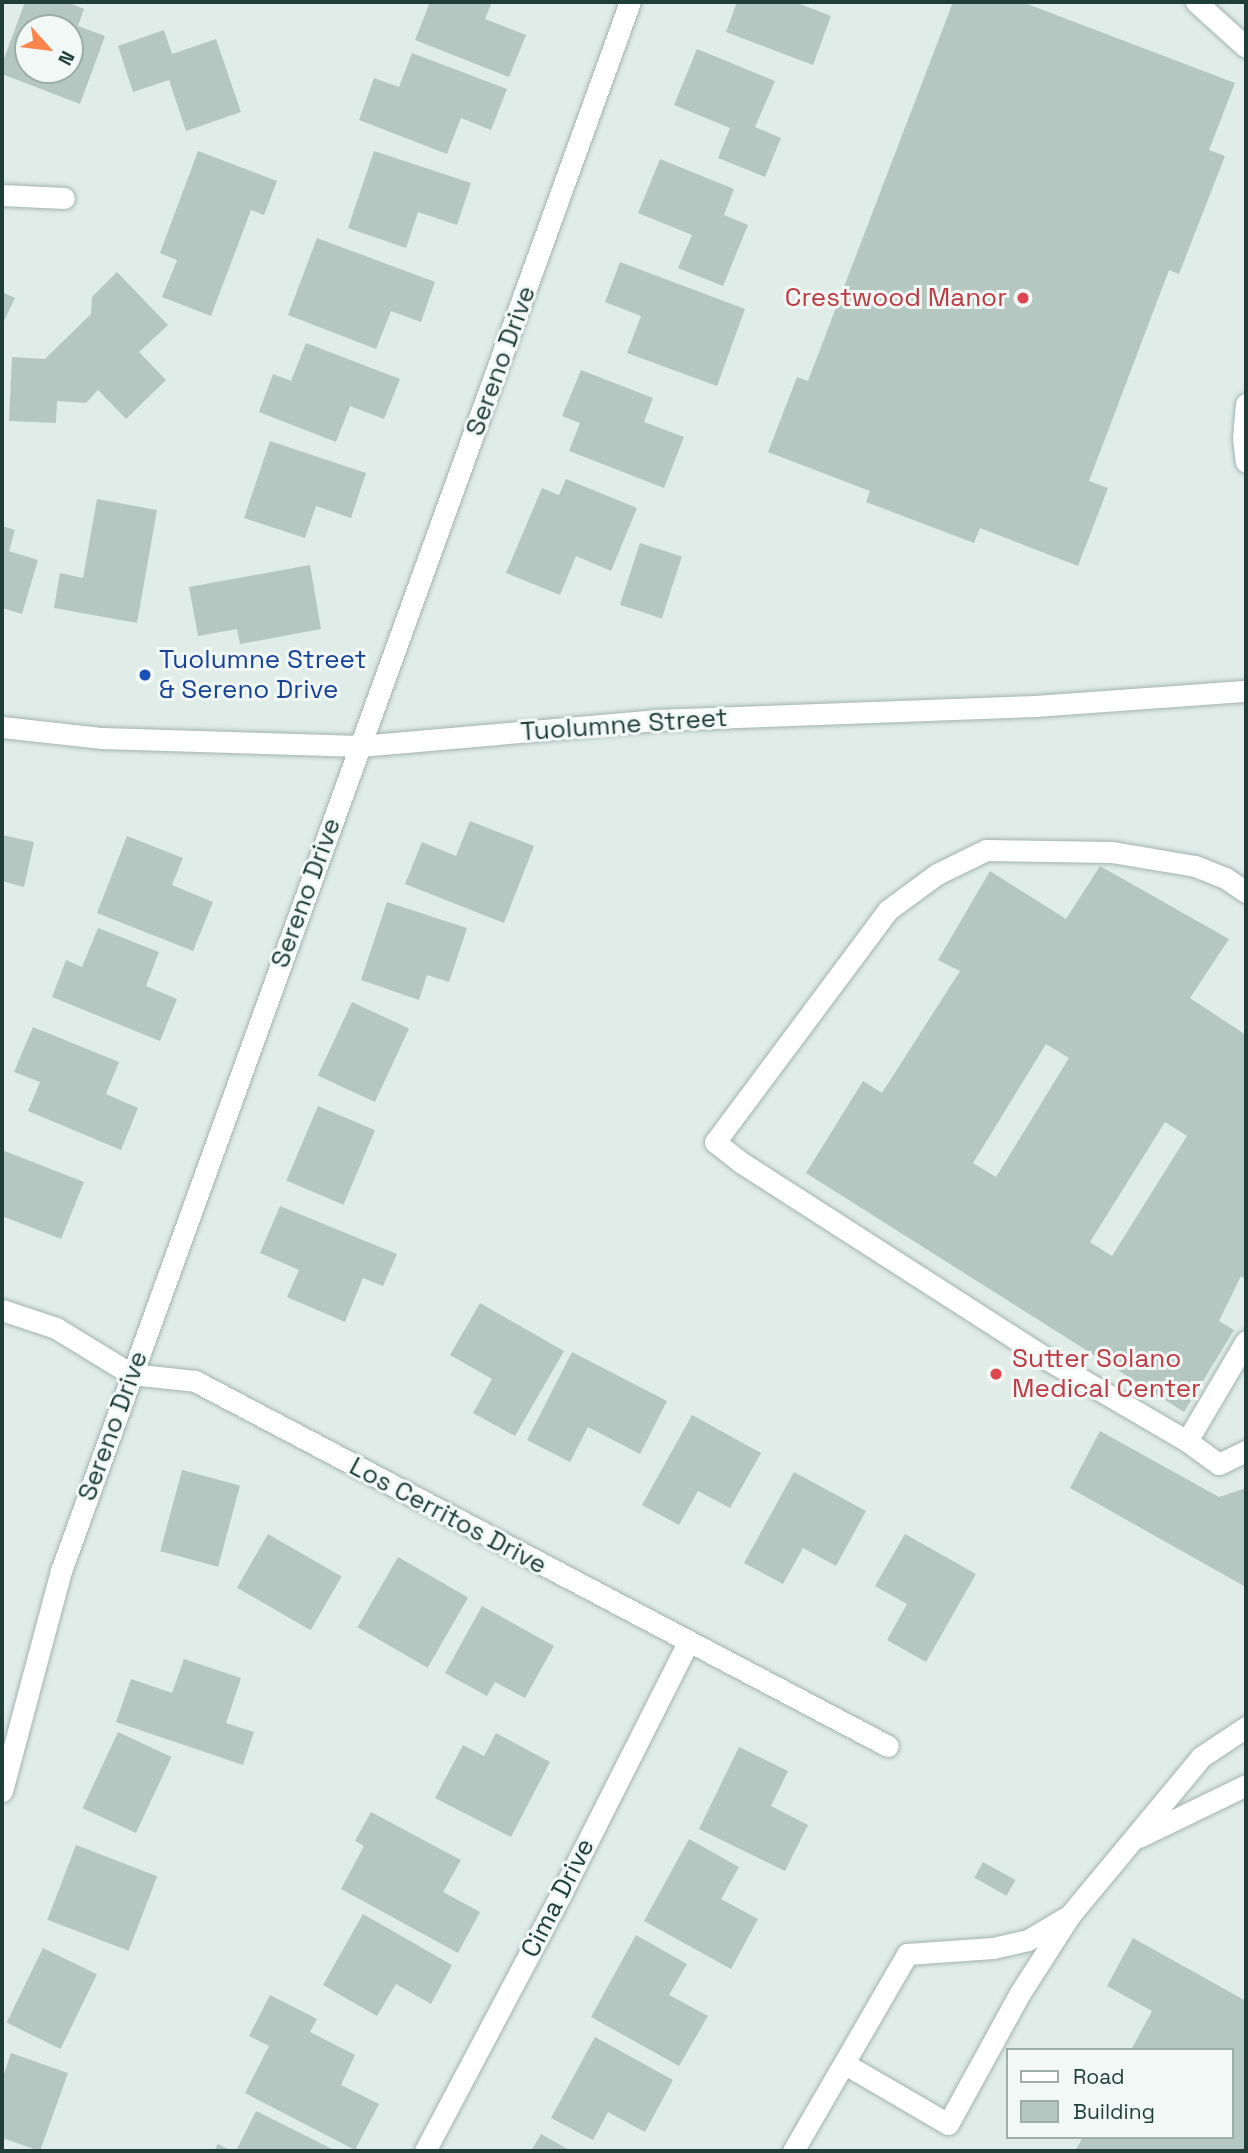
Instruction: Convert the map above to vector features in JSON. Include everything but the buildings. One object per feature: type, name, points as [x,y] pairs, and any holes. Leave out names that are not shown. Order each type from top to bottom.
[{"type":"street","name":"Sereno Drive","points":[[2,1791],[61,1571],[630,2]]},
{"type":"street","points":[[1196,2],[1246,47]]},
{"type":"street","points":[[2,195],[64,198]]},
{"type":"street","points":[[1246,404],[1243,438],[1246,462]]},
{"type":"street","name":"Tuolumne Street","points":[[2,727],[102,738],[360,746],[656,720],[1035,706],[1246,691]]},
{"type":"street","points":[[1246,892],[1226,878],[1195,866],[1111,852],[986,850],[937,874],[888,910],[715,1142],[742,1163],[1050,1361],[1187,1441],[1219,1464],[1246,1451]]},
{"type":"street","name":"Los Cerritos Drive","points":[[2,1310],[55,1328],[131,1374],[195,1381],[888,1746]]},
{"type":"street","points":[[1187,1441],[1246,1341]]},
{"type":"street","name":"Cima Drive","points":[[425,2151],[562,1892],[688,1643]]},
{"type":"street","points":[[845,2064],[948,2124],[1020,1993],[1070,1915],[1201,1757],[1246,1727]]},
{"type":"street","points":[[1128,1843],[1216,1797],[1246,1785]]},
{"type":"street","points":[[1216,1797],[1246,1804]]},
{"type":"street","points":[[793,2151],[906,1954],[993,1948],[1028,1940],[1070,1915]]},
{"type":"place","name":"Crestwood Manor","points":[[1023,298]]},
{"type":"place","name":"Tuolumne Street & Sereno Drive","points":[[145,675]]},
{"type":"place","name":"Sutter Solano Medical Center","points":[[996,1374]]}]
